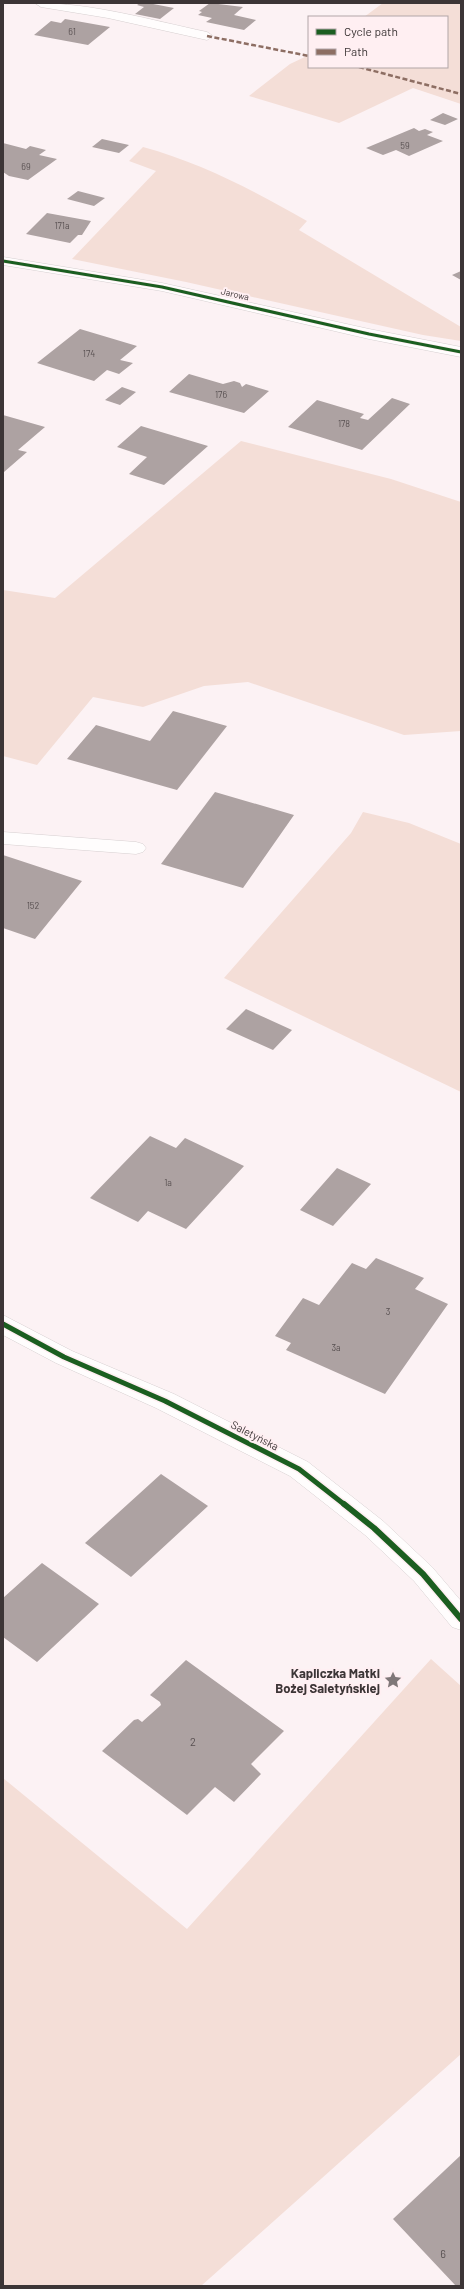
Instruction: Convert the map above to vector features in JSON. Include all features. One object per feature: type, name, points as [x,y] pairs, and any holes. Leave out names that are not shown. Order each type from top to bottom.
[{"type":"street","points":[[41,3],[108,14],[207,36]]},
{"type":"street","name":"Jarowa","points":[[3,261],[162,287],[376,336],[461,352]]},
{"type":"street","points":[[3,838],[136,848]]},
{"type":"street","name":"Saletyńska","points":[[3,1324],[64,1357],[165,1401],[299,1469],[374,1528],[423,1574],[461,1619]]},
{"type":"shaded area","points":[[383,3],[461,3],[461,104],[413,88],[339,123],[249,96],[290,64],[308,55],[308,68],[448,68],[448,16],[365,16]]},
{"type":"shaded area","points":[[143,147],[186,161],[227,179],[307,221],[299,230],[461,327],[461,341],[423,335],[186,282],[72,259],[156,171],[129,161]]},
{"type":"shaded area","points":[[241,441],[391,479],[461,502],[461,731],[404,735],[248,682],[204,686],[143,707],[93,697],[37,765],[3,756],[3,590],[55,598]]},
{"type":"shaded area","points":[[363,812],[409,823],[461,844],[461,1092],[224,978],[351,833]]},
{"type":"shaded area","points":[[431,1659],[461,1686],[461,2054],[201,2286],[3,2286],[3,1778],[187,1929]]},
{"type":"building","points":[[140,3],[174,8],[160,19],[135,14],[144,7],[137,5]]},
{"type":"building","points":[[210,3],[243,7],[234,15],[256,20],[244,30],[206,22],[212,18],[198,15],[202,12],[199,11]]},
{"type":"building","points":[[65,19],[110,27],[88,45],[34,35],[51,21],[61,23]]},
{"type":"building","points":[[443,113],[458,119],[445,125],[430,120]]},
{"type":"building","points":[[414,128],[419,131],[425,129],[433,132],[427,135],[443,141],[409,156],[396,150],[383,155],[366,148]]},
{"type":"building","points":[[102,139],[129,145],[119,153],[92,147]]},
{"type":"building","points":[[3,143],[26,149],[30,146],[46,150],[39,155],[57,159],[28,180],[9,176],[3,172]]},
{"type":"building","points":[[78,191],[105,198],[94,206],[67,199]]},
{"type":"building","points":[[47,213],[91,221],[82,235],[78,235],[70,243],[26,234]]},
{"type":"building","points":[[461,271],[461,280],[452,275]]},
{"type":"building","points":[[80,329],[137,346],[120,360],[133,363],[119,374],[107,370],[94,381],[37,363]]},
{"type":"building","points":[[189,374],[223,384],[234,381],[240,383],[242,387],[246,384],[269,391],[244,413],[169,392]]},
{"type":"building","points":[[122,387],[136,392],[120,405],[105,400]]},
{"type":"building","points":[[392,398],[410,404],[362,450],[288,427],[317,400],[364,414],[360,418],[368,420]]},
{"type":"building","points":[[3,415],[45,427],[18,450],[27,452],[4,472]]},
{"type":"building","points":[[141,426],[208,446],[164,485],[129,474],[147,457],[117,447]]},
{"type":"building","points":[[173,711],[227,726],[177,790],[67,759],[96,725],[150,741]]},
{"type":"building","points":[[215,792],[294,815],[243,888],[161,864]]},
{"type":"building","points":[[3,855],[82,881],[35,939],[3,928]]},
{"type":"building","points":[[246,1009],[292,1030],[273,1050],[226,1029]]},
{"type":"building","points":[[150,1136],[176,1148],[185,1138],[244,1166],[186,1229],[148,1211],[138,1222],[90,1198]]},
{"type":"building","points":[[337,1168],[371,1184],[333,1226],[300,1210]]},
{"type":"building","points":[[376,1258],[424,1278],[415,1289],[448,1304],[385,1394],[286,1350],[291,1343],[275,1336],[303,1298],[319,1305],[352,1263],[366,1269]]},
{"type":"building","points":[[161,1474],[208,1506],[131,1577],[85,1543]]},
{"type":"building","points":[[42,1563],[99,1604],[37,1662],[3,1637],[3,1598]]},
{"type":"building","points":[[186,1660],[284,1731],[251,1764],[261,1774],[234,1802],[215,1787],[187,1815],[102,1751],[134,1720],[138,1719],[142,1722],[161,1705],[160,1702],[150,1695]]},
{"type":"building","points":[[461,2155],[461,2286],[456,2286],[393,2219]]},
{"type":"marked path","points":[[207,36],[308,56]]},
{"type":"marked path","points":[[363,68],[437,86],[461,94]]},
{"type":"cycle path","points":[[3,261],[162,287],[369,334],[461,352]]},
{"type":"cycle path","points":[[3,1324],[64,1357],[165,1401],[299,1469],[374,1528],[423,1574],[461,1619]]},
{"type":"place","name":"Kapliczka Matki Bożej Saletyńskiej","points":[[393,1680]]}]
